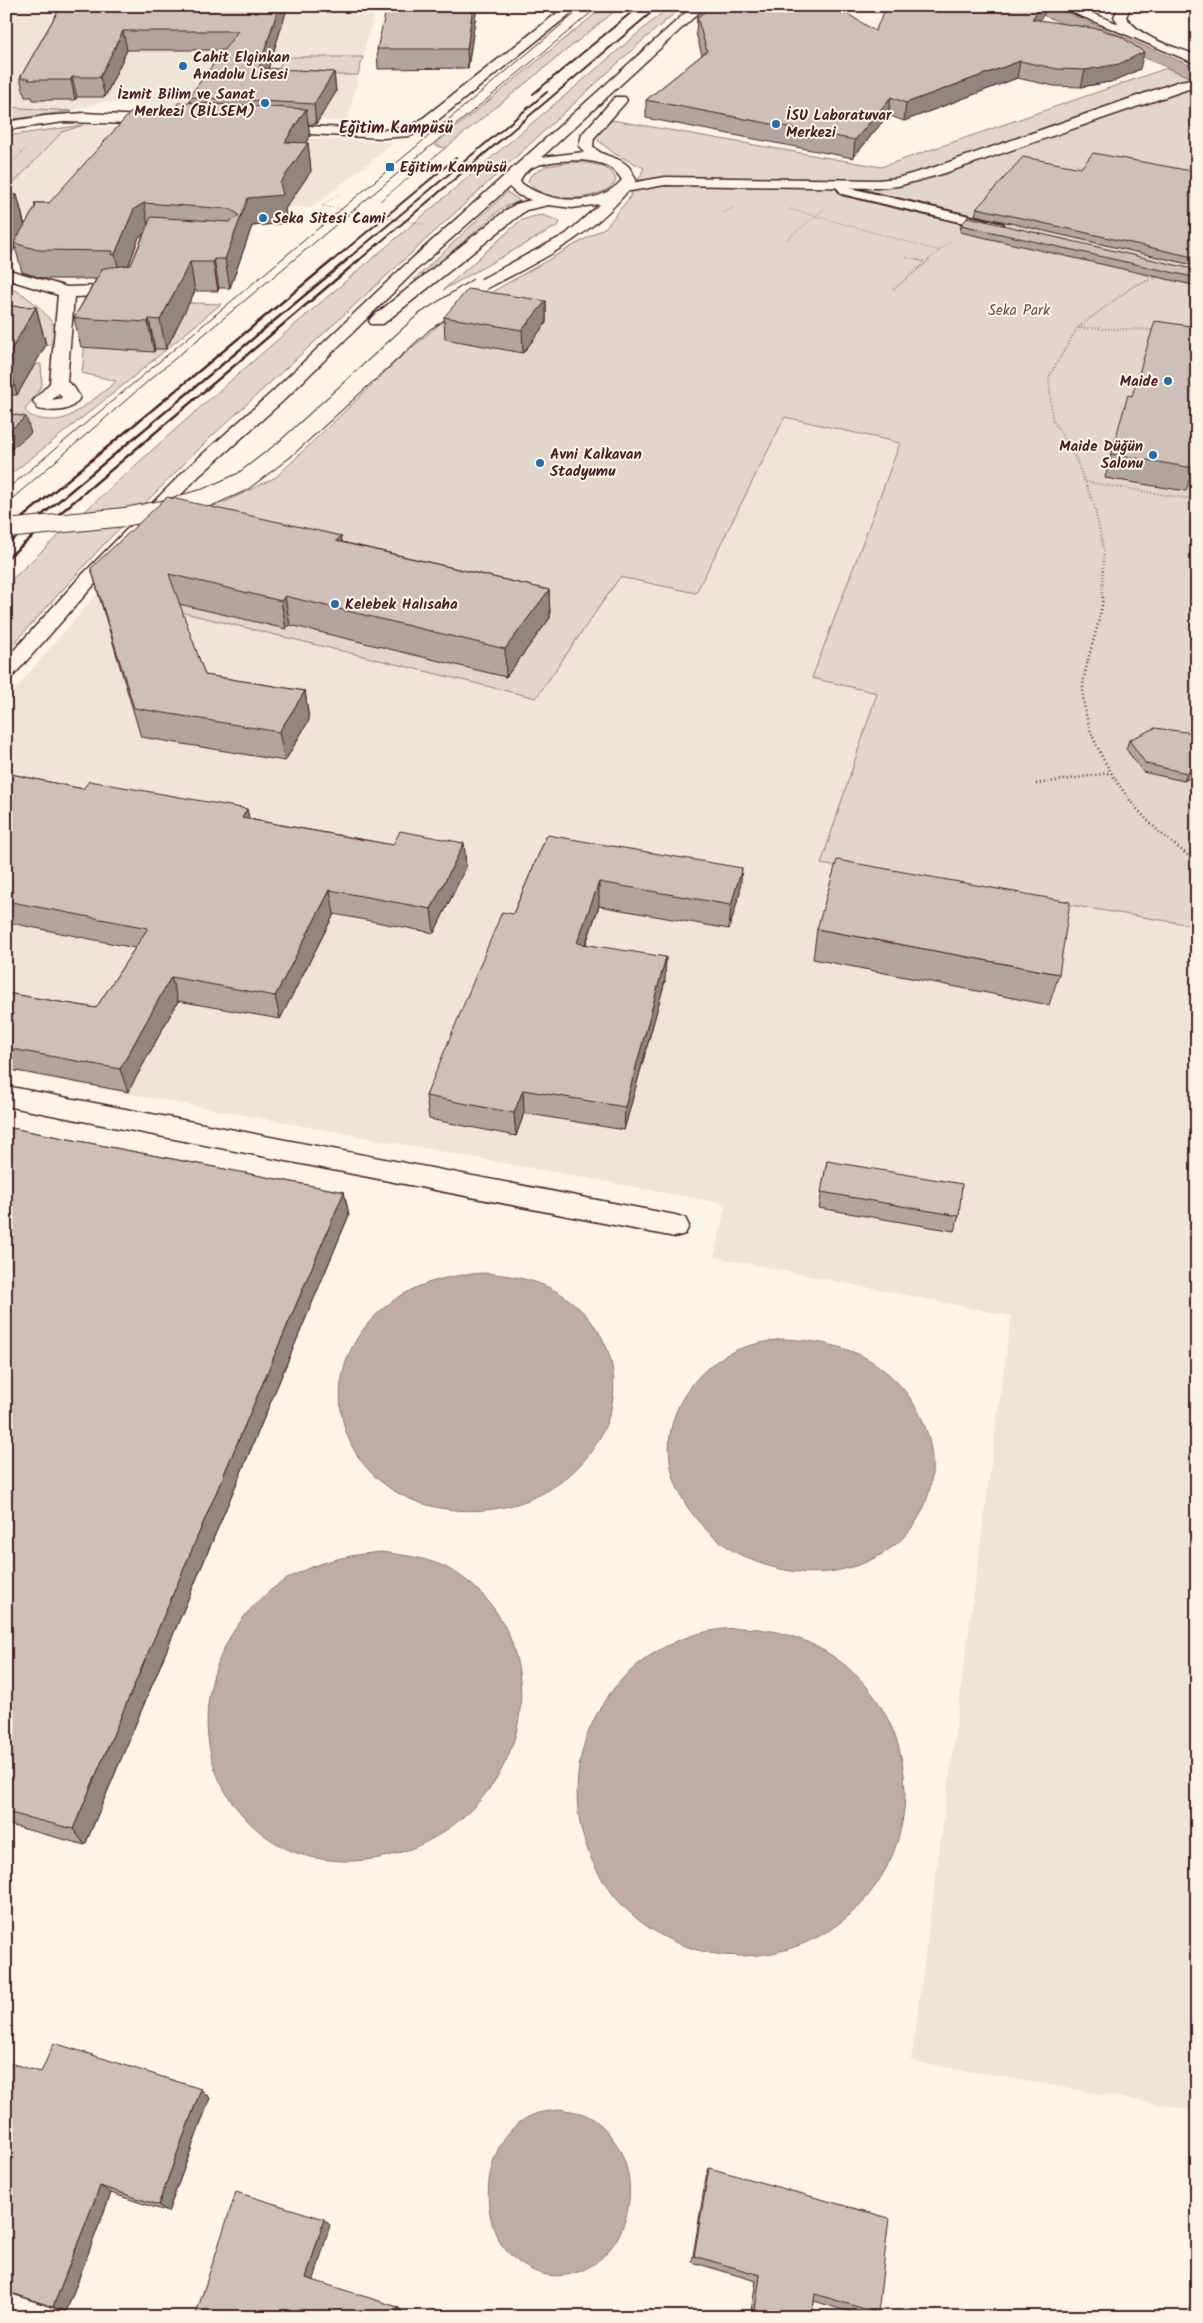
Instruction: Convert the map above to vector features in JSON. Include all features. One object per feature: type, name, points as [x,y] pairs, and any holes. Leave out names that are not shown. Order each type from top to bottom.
[{"type":"main road","points":[[260,127],[383,134],[410,132],[423,125],[574,6]]},
{"type":"main road","points":[[6,672],[87,581],[192,473],[277,397],[410,268],[700,6]]},
{"type":"main road","points":[[1063,6],[1085,10],[1140,37],[1197,60]]},
{"type":"main road","points":[[1125,6],[1120,14],[1122,20],[1140,37]]},
{"type":"main road","points":[[596,159],[586,146],[587,137],[629,89],[678,26]]},
{"type":"main road","points":[[580,232],[583,221],[580,215],[554,202],[531,197],[519,190],[513,182],[518,171],[536,161],[554,157],[573,156],[596,159],[613,164],[625,171],[665,181],[843,188],[878,184],[914,178],[1193,78]]},
{"type":"main road","points":[[6,126],[28,121],[78,118],[171,121]]},
{"type":"main road","points":[[6,529],[107,519],[166,509],[206,498],[242,482],[284,450],[424,322],[478,287],[580,232],[605,211],[621,191],[629,180],[625,171]]},
{"type":"main road","points":[[277,397],[439,273],[511,213],[521,207],[554,202],[586,202],[621,191],[665,181]]},
{"type":"main road","points":[[20,258],[9,274],[66,292],[129,290],[136,272]]},
{"type":"main road","points":[[58,384],[66,292]]},
{"type":"main road","points":[[6,1096],[675,1226]]},
{"type":"street","points":[[843,188],[1011,230]]},
{"type":"path","points":[[1075,164],[1093,168]]},
{"type":"path","points":[[786,240],[816,216],[843,188]]},
{"type":"path","points":[[340,194],[322,206],[424,224]]},
{"type":"path","points":[[722,213],[735,207]]},
{"type":"path","points":[[789,209],[940,251]]},
{"type":"path","points":[[894,289],[975,221]]},
{"type":"path","points":[[906,258],[926,262]]},
{"type":"path","points":[[1163,275],[1135,286],[1077,328],[1049,377],[1052,418],[1075,457],[1085,482],[1100,525],[1105,565],[1101,617],[1084,679],[1083,701],[1090,730],[1110,773],[1150,822],[1197,863]]},
{"type":"path","points":[[1180,327],[1197,325]]},
{"type":"path","points":[[1077,328],[1154,330]]},
{"type":"path","points":[[1085,482],[1197,500]]},
{"type":"path","points":[[1197,522],[1197,590]]},
{"type":"path","points":[[1036,784],[1110,773]]},
{"type":"shaded area","name":"Cahit Elginkan Anadolu Lisesi","points":[[6,6],[521,6],[518,8],[375,8],[347,121],[184,114],[164,106],[102,102],[72,111],[6,107]]},
{"type":"shaded area","points":[[1021,6],[1051,6],[1197,68],[1197,80]]},
{"type":"shaded area","points":[[83,125],[394,143],[311,208],[207,201],[176,231],[6,217],[6,191],[62,132]]},
{"type":"shaded area","points":[[785,417],[900,443],[812,678],[877,693],[821,864],[1197,926],[1197,2111],[911,2061],[1011,1316],[714,1257],[726,1204],[6,1071],[6,700],[98,592],[620,577],[696,593]]},
{"type":"shaded area","points":[[483,1273],[515,1277],[555,1290],[591,1322],[608,1351],[614,1381],[610,1412],[598,1440],[579,1466],[552,1488],[520,1503],[500,1508],[470,1511],[450,1510],[402,1495],[373,1474],[352,1447],[342,1416],[341,1383],[351,1350],[371,1320],[402,1295],[441,1279]]},
{"type":"shaded area","points":[[782,1339],[804,1340],[825,1344],[846,1349],[866,1358],[896,1381],[917,1409],[929,1440],[932,1472],[926,1502],[910,1530],[884,1553],[849,1568],[820,1573],[791,1571],[772,1567],[745,1557],[721,1542],[700,1524],[684,1501],[673,1477],[669,1450],[672,1423],[684,1396],[693,1383],[710,1366],[736,1350]]},
{"type":"shaded area","points":[[381,1552],[420,1558],[443,1566],[467,1581],[488,1600],[503,1624],[514,1650],[521,1695],[515,1738],[498,1776],[471,1809],[438,1836],[399,1853],[356,1861],[311,1857],[279,1845],[259,1831],[235,1806],[218,1777],[209,1746],[207,1714],[212,1682],[223,1652],[239,1623],[261,1599],[287,1579],[310,1568],[344,1557]]},
{"type":"shaded area","points":[[741,1628],[773,1631],[804,1641],[832,1656],[857,1676],[877,1701],[892,1729],[902,1760],[905,1792],[902,1824],[892,1855],[877,1883],[857,1908],[832,1928],[804,1943],[773,1953],[741,1956],[709,1953],[678,1943],[650,1928],[625,1908],[605,1883],[590,1855],[580,1824],[577,1792],[580,1760],[590,1729],[605,1701],[625,1676],[650,1656],[678,1641],[709,1631]]},
{"type":"shaded area","points":[[561,2109],[578,2112],[592,2118],[609,2134],[622,2155],[628,2174],[629,2194],[627,2214],[620,2232],[610,2249],[596,2263],[578,2272],[553,2276],[534,2271],[508,2253],[495,2232],[490,2216],[488,2198],[489,2180],[493,2163],[500,2146],[509,2132],[522,2121],[538,2113]]},
{"type":"green space","points":[[605,6],[621,6],[380,201],[445,148],[434,145]]},
{"type":"green space","points":[[670,6],[683,6],[641,42],[211,437],[106,542],[6,652],[6,585],[168,436],[251,363]]},
{"type":"green space","points":[[283,57],[363,57],[358,75],[277,75]]},
{"type":"green space","name":"Seka Park","points":[[1167,68],[1197,80],[1197,926],[821,864],[877,693],[812,678],[900,443],[785,417],[696,593],[620,577],[536,698],[98,592],[167,520],[223,503],[276,477],[400,358],[448,317],[606,227],[630,197],[644,168],[615,154],[595,138],[612,120],[881,167]]},
{"type":"green space","points":[[6,107],[72,111],[6,120]]},
{"type":"green space","points":[[83,125],[62,132],[6,191],[6,136]]},
{"type":"green space","points":[[574,162],[593,164],[605,168],[614,175],[616,181],[609,188],[598,194],[572,198],[546,194],[535,189],[528,182],[530,176],[546,166]]},
{"type":"green space","points":[[507,192],[520,201],[502,208],[418,281],[414,280]]},
{"type":"green space","points":[[542,215],[560,221],[559,225],[443,290],[520,221]]},
{"type":"green space","points":[[6,288],[13,289],[27,297],[47,316],[56,329],[51,345],[29,347],[6,344]]},
{"type":"green space","points":[[89,299],[221,304],[121,387],[6,478],[6,395],[18,365],[41,364],[42,385],[25,410],[32,416],[49,420],[70,416],[116,381],[82,373]]},
{"type":"building","points":[[61,6],[279,6],[259,68],[334,72],[314,104],[189,97],[238,31],[123,31],[100,77],[72,77],[71,80],[28,80],[30,78],[20,78]]},
{"type":"building","points":[[387,6],[473,6],[467,49],[377,49]]},
{"type":"building","points":[[714,6],[830,6],[840,9],[875,31],[887,6],[1041,6],[1032,19],[1099,29],[1120,36],[1144,52],[1119,64],[1085,70],[1057,69],[1020,61],[906,103],[891,97],[855,140],[646,100],[707,51],[697,17]]},
{"type":"building","points":[[179,102],[306,109],[285,142],[308,143],[280,183],[283,195],[248,198],[225,259],[214,259],[213,262],[190,262],[160,320],[149,319],[148,322],[74,318],[103,268],[131,265],[151,217],[229,222],[238,217],[238,214],[230,209],[144,203],[134,209],[115,254],[111,255],[113,251],[38,250],[14,243],[36,206],[34,203],[49,203],[130,113],[169,115]]},
{"type":"building","points":[[1093,153],[1197,172],[1197,258],[977,208],[1023,157],[1081,168]]},
{"type":"building","points":[[6,194],[17,195],[6,210]]},
{"type":"building","points":[[968,217],[1197,270],[1197,278],[961,225]]},
{"type":"building","points":[[468,289],[546,301],[522,330],[444,317]]},
{"type":"building","points":[[6,306],[36,307],[7,357],[6,357]]},
{"type":"building","points":[[1155,321],[1197,327],[1197,452],[1193,468],[1111,454],[1128,395],[1132,396]]},
{"type":"building","points":[[6,413],[26,417],[6,433]]},
{"type":"building","points":[[167,497],[341,536],[336,541],[549,590],[505,649],[285,596],[281,601],[169,574],[205,675],[305,691],[279,732],[134,708],[91,568]]},
{"type":"building","points":[[1155,728],[1194,733],[1197,737],[1197,767],[1187,773],[1146,764],[1129,740]]},
{"type":"building","points":[[6,773],[83,789],[89,781],[247,809],[242,818],[393,845],[400,831],[464,843],[431,909],[330,890],[275,996],[171,977],[120,1069],[6,1048],[6,993],[96,1008],[148,928],[6,901]]},
{"type":"building","points":[[547,835],[742,868],[731,905],[599,882],[577,943],[666,957],[625,1107],[523,1090],[514,1113],[426,1096],[502,912],[513,914]]},
{"type":"building","points":[[837,860],[1070,902],[1059,974],[817,929]]},
{"type":"building","points":[[6,1127],[344,1192],[73,1829],[6,1812]]},
{"type":"building","points":[[827,1161],[962,1184],[959,1216],[821,1192]]},
{"type":"building","points":[[54,2043],[201,2089],[158,2205],[100,2186],[53,2307],[6,2291],[6,2062],[41,2072]]},
{"type":"building","points":[[709,2168],[889,2218],[878,2313],[815,2294],[812,2317],[754,2317],[760,2275],[694,2256]]},
{"type":"building","points":[[236,2192],[324,2219],[306,2278],[398,2307],[395,2317],[195,2317]]},
{"type":"tram line","points":[[6,490],[584,6]]},
{"type":"tram line","points":[[6,504],[154,376],[599,6]]},
{"type":"railway","points":[[533,94],[639,6]]},
{"type":"railway","points":[[358,261],[659,6]]},
{"type":"railway","points":[[345,261],[547,92]]},
{"type":"railway","points":[[332,261],[456,158]]},
{"type":"railway","points":[[6,531],[333,260]]},
{"type":"railway","points":[[6,545],[347,260]]},
{"type":"railway","points":[[6,559],[359,260]]},
{"type":"place","name":"Cahit Elginkan Anadolu Lisesi","points":[[183,66]]},
{"type":"place","name":"İzmit Bilim ve Sanat Merkezi (BİLSEM)","points":[[265,103]]},
{"type":"place","name":"İSU Laboratuvar Merkezi","points":[[776,124]]},
{"type":"place","name":"Eğitim Kampüsü","points":[[390,167]]},
{"type":"place","name":"Seka Sitesi Cami","points":[[263,218]]},
{"type":"place","name":"Maide","points":[[1168,381]]},
{"type":"place","name":"Maide Düğün Salonu","points":[[1153,455]]},
{"type":"place","name":"Avni Kalkavan Stadyumu","points":[[540,463]]},
{"type":"place","name":"Kelebek Halısaha","points":[[335,604]]},
{"type":"district","name":"Eğitim Kampüsü","points":[[396,127]]}]
